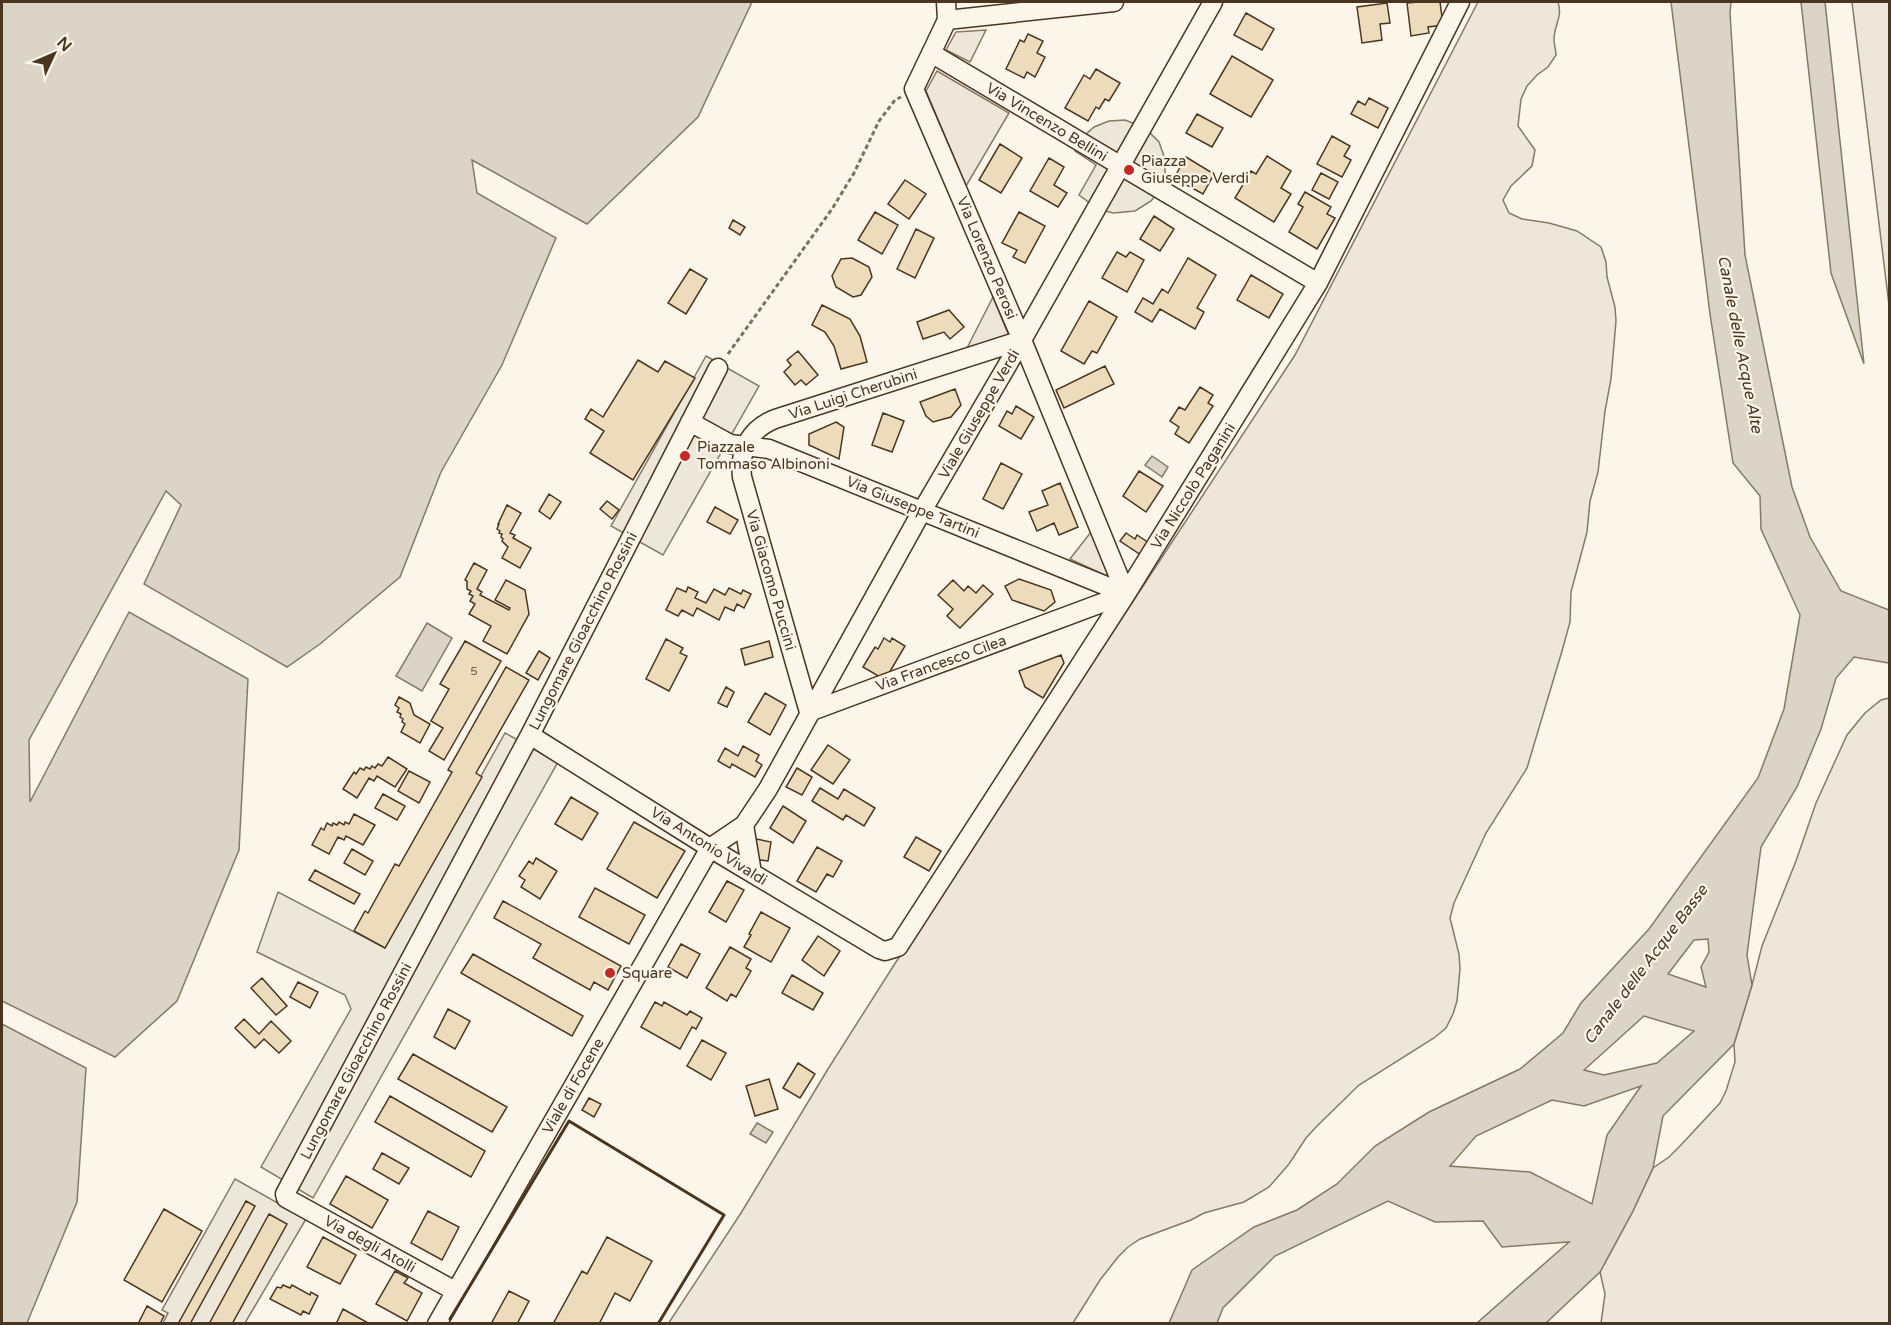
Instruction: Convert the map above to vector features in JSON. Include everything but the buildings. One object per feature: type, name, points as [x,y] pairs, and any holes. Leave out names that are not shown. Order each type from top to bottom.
[{"type":"street","points":[[914,89],[947,20],[946,2]]},
{"type":"street","points":[[947,20],[1114,2]]},
{"type":"street","name":"Viale Giuseppe Verdi","points":[[744,825],[768,789],[922,511],[1022,340],[1213,2]]},
{"type":"street","name":"Via Niccolò Paganini","points":[[891,950],[903,941],[1126,594],[1318,283],[1460,2]]},
{"type":"street","name":"Via Vincenzo Bellini","points":[[931,53],[1318,283]]},
{"type":"street","name":"Via Lorenzo Perosi","points":[[914,89],[1022,340],[1126,594]]},
{"type":"street","name":"Via Luigi Cherubini","points":[[745,447],[754,432],[767,422],[1022,340]]},
{"type":"street","name":"Lungomare Gioacchino Rossini","points":[[285,1196],[530,735],[718,368]]},
{"type":"street","points":[[690,422],[730,444],[745,447]]},
{"type":"street","name":"Via Giuseppe Tartini","points":[[745,447],[769,449],[1126,594]]},
{"type":"street","name":"Via Giacomo Puccini","points":[[745,447],[741,461],[742,477],[809,712]]},
{"type":"street","name":"Via Francesco Cilea","points":[[809,712],[1126,594]]},
{"type":"street","name":"Via Antonio Vivaldi","points":[[530,735],[710,848],[879,949],[891,950]]},
{"type":"street","points":[[710,848],[744,825],[752,873]]},
{"type":"street","name":"Viale di Focene","points":[[437,1323],[710,848]]},
{"type":"street","name":"Via degli Atolli","points":[[285,1196],[455,1291]]},
{"type":"path","points":[[718,368],[832,209],[854,173],[879,121],[895,100],[914,89]]},
{"type":"shaded area","points":[[1478,2],[1558,2],[1559,17],[1554,40],[1556,55],[1548,67],[1527,86],[1521,99],[1518,126],[1535,150],[1532,166],[1511,186],[1503,200],[1509,213],[1522,219],[1549,223],[1577,231],[1601,247],[1606,262],[1616,321],[1611,379],[1598,472],[1590,501],[1587,532],[1571,592],[1570,622],[1527,768],[1486,833],[1454,903],[1450,918],[1459,954],[1460,969],[1457,1001],[1446,1028],[1359,1085],[1306,1138],[1289,1164],[1269,1187],[1244,1202],[1204,1213],[1140,1239],[1128,1247],[1100,1280],[1073,1323],[668,1324],[741,1213],[894,965],[1295,355]]},
{"type":"shaded area","points":[[1852,2],[1889,2],[1889,305]]},
{"type":"shaded area","points":[[986,30],[970,62],[946,50],[956,32]]},
{"type":"shaded area","points":[[937,71],[1009,113],[966,186],[926,91]]},
{"type":"shaded area","name":"Piazza Giuseppe Verdi","points":[[1125,120],[1145,128],[1159,142],[1165,159],[1165,175],[1160,190],[1151,201],[1135,211],[1113,213],[1098,209],[1079,195],[1096,165],[1075,151],[1083,137],[1094,127],[1109,121]]},
{"type":"shaded area","points":[[993,297],[1009,336],[967,348]]},
{"type":"shaded area","name":"Piazzale Tommaso Albinoni","points":[[706,356],[759,386],[663,555],[611,526]]},
{"type":"shaded area","points":[[1091,532],[1111,578],[1070,559]]},
{"type":"shaded area","points":[[1889,698],[1889,1323],[1601,1323],[1605,1294],[1600,1272],[1653,1168],[1680,1146],[1720,1103],[1726,1091],[1735,1062],[1734,1044],[1762,946],[1816,803],[1847,735],[1865,713],[1881,700]]},
{"type":"shaded area","points":[[505,733],[558,762],[313,1198],[261,1167],[351,1009],[345,995],[257,952],[278,892],[385,948]]},
{"type":"shaded area","points":[[235,1179],[306,1219],[245,1323],[163,1323],[168,1313],[162,1310]]},
{"type":"water","points":[[2,2],[752,2],[698,117],[587,224],[472,160],[477,193],[556,238],[502,365],[441,472],[400,577],[320,644],[287,667],[144,584],[181,505],[166,491],[29,740],[30,802],[129,612],[248,679],[239,850],[177,1001],[115,1057],[2,1001]]},
{"type":"water","points":[[1671,2],[1731,2],[1745,255],[1792,487],[1810,537],[1841,591],[1889,610],[1889,663],[1854,657],[1836,678],[1821,729],[1797,787],[1761,847],[1747,955],[1752,985],[1734,1044],[1663,1116],[1653,1168],[1600,1272],[1546,1323],[1477,1323],[1569,1242],[1502,1247],[1483,1221],[1435,1222],[1388,1201],[1275,1256],[1223,1308],[1217,1323],[1169,1323],[1192,1270],[1254,1227],[1297,1210],[1337,1184],[1375,1146],[1429,1112],[1520,1069],[1563,1033],[1581,1003],[1649,929],[1758,778],[1784,709],[1800,615],[1761,529],[1760,496],[1733,463],[1710,314]],"holes":[[[1708,939],[1709,952],[1701,967],[1706,987],[1668,974],[1694,940]],[[1644,1016],[1694,1031],[1657,1063],[1604,1075],[1584,1070]],[[1641,1086],[1607,1135],[1592,1204],[1530,1172],[1450,1166],[1476,1136],[1552,1100],[1584,1106]]]},
{"type":"water","points":[[1801,2],[1825,2],[1864,364],[1831,273]]},
{"type":"water","points":[[1152,456],[1168,467],[1162,477],[1145,465]]},
{"type":"water","points":[[427,623],[452,638],[422,691],[396,676]]},
{"type":"water","points":[[2,1024],[86,1068],[77,1202],[27,1323],[2,1323]]},
{"type":"water","points":[[757,1123],[773,1132],[766,1143],[750,1134]]},
{"type":"wall","points":[[450,1319],[569,1121],[724,1215],[658,1324]]},
{"type":"place","name":"Piazza Giuseppe Verdi","points":[[1129,170]]},
{"type":"place","name":"Piazzale Tommaso Albinoni","points":[[685,456]]},
{"type":"place","name":"Square","points":[[610,973]]},
{"type":"water label","name":"Canale delle Acque Alte","points":[[1741,344]]},
{"type":"water label","name":"Canale delle Acque Basse","points":[[1645,964]]}]
